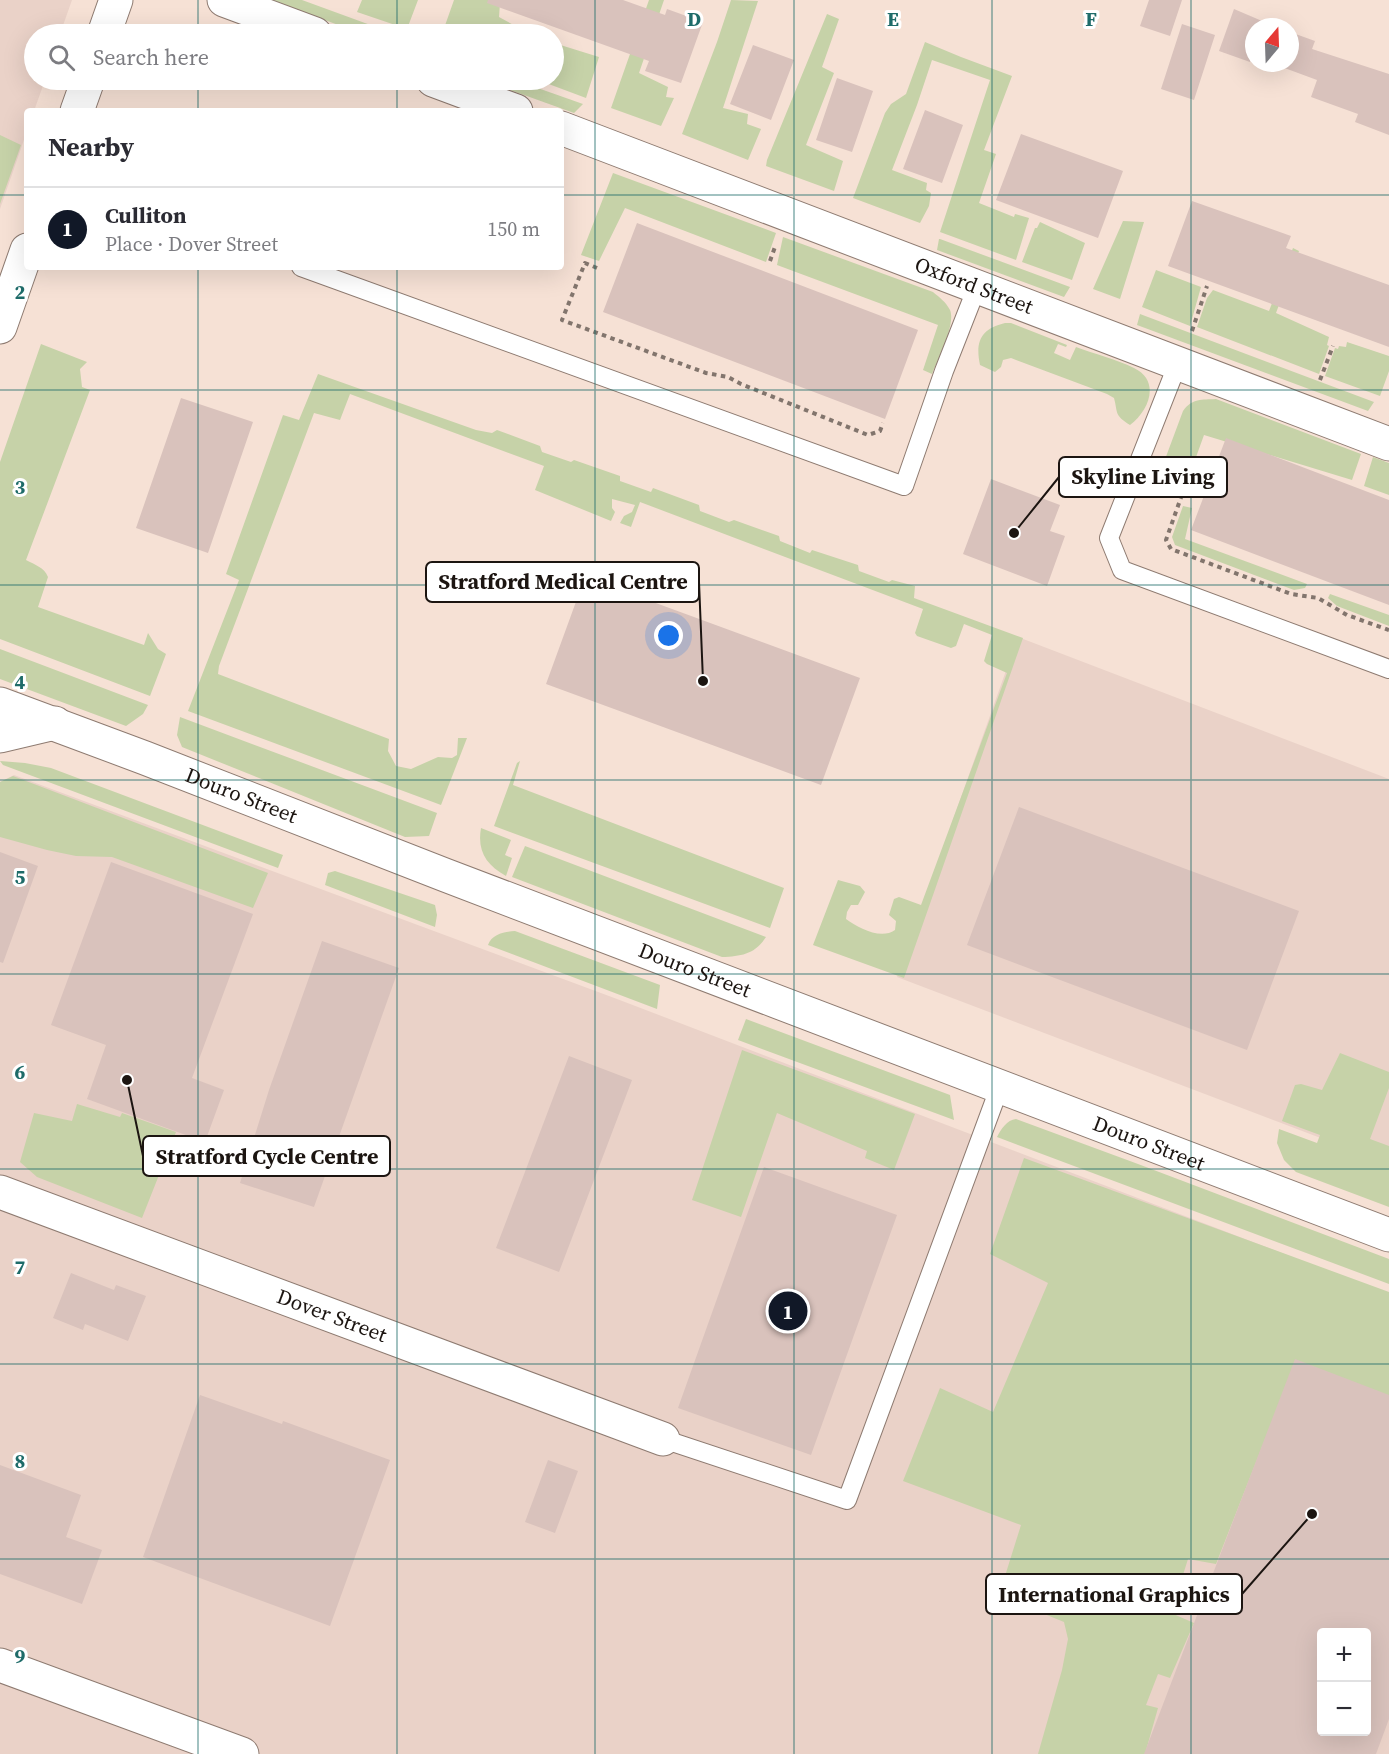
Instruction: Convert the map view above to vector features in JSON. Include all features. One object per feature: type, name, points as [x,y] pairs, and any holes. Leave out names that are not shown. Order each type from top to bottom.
[{"type":"street","points":[[108,24],[116,0]]},
{"type":"street","points":[[224,0],[288,24]]},
{"type":"street","points":[[78,108],[84,90]]},
{"type":"street","points":[[460,90],[508,108]]},
{"type":"street","name":"Oxford Street","points":[[564,129],[1389,444]]},
{"type":"street","points":[[0,327],[24,259]]},
{"type":"street","name":"Douro Street","points":[[0,704],[55,723],[445,875],[1389,1235]]},
{"type":"street","points":[[0,736],[55,723]]},
{"type":"street","name":"Dover Street","points":[[0,1192],[663,1439]]},
{"type":"street","points":[[0,1665],[242,1754]]},
{"type":"lane","points":[[309,270],[904,486],[977,287]]},
{"type":"lane","points":[[1178,363],[1109,538],[1122,570],[1389,669]]},
{"type":"lane","points":[[663,1439],[847,1500],[1000,1086]]},
{"type":"path","points":[[770,261],[779,235]]},
{"type":"path","points":[[597,268],[585,263],[562,320],[706,373],[728,377],[868,435],[880,431],[883,423]]},
{"type":"path","points":[[1192,331],[1207,286]]},
{"type":"path","points":[[1320,380],[1333,345]]},
{"type":"path","points":[[1185,486],[1166,540],[1172,549],[1291,594],[1318,598],[1347,615],[1389,630]]},
{"type":"shaded area","points":[[0,0],[72,0],[64,24],[24,24],[24,90],[41,90],[35,108],[24,108],[24,140],[0,209]]},
{"type":"shaded area","points":[[1018,637],[1389,779],[1389,1164],[897,977]]},
{"type":"shaded area","points":[[14,775],[617,999],[1389,1294],[1389,1754],[0,1754],[0,782]]},
{"type":"green space","points":[[270,0],[302,0],[368,24],[336,24]]},
{"type":"green space","points":[[362,0],[418,0],[409,24],[392,24],[357,12]]},
{"type":"green space","points":[[454,0],[497,0],[500,3],[499,17],[512,24],[446,24]]},
{"type":"green space","points":[[649,0],[664,0],[639,73],[668,87],[666,97],[674,98],[661,126],[611,108]]},
{"type":"green space","points":[[731,0],[758,1],[723,108],[748,114],[747,124],[761,129],[748,160],[682,134]]},
{"type":"green space","points":[[827,14],[839,19],[822,67],[834,73],[806,145],[843,161],[834,191],[766,166]]},
{"type":"green space","points":[[925,42],[1012,76],[984,150],[996,154],[979,203],[1014,217],[1015,214],[1029,218],[1016,260],[940,232],[990,80],[932,60],[892,170],[927,183],[926,190],[931,193],[929,206],[920,223],[853,198],[885,113],[891,104],[906,94]]},
{"type":"green space","points":[[564,46],[599,57],[586,98],[564,90]]},
{"type":"green space","points":[[510,90],[543,90],[583,104],[574,113]]},
{"type":"green space","points":[[0,135],[21,145],[0,204]]},
{"type":"green space","points":[[613,173],[776,233],[766,262],[625,208],[599,261],[581,255]]},
{"type":"green space","points":[[1123,221],[1144,222],[1120,299],[1093,289]]},
{"type":"green space","points":[[1040,222],[1085,243],[1072,280],[1022,262],[1035,228]]},
{"type":"green space","points":[[783,237],[933,292],[942,300],[950,310],[951,324],[932,374],[923,370],[938,325],[777,265]]},
{"type":"green space","points":[[939,239],[1070,287],[1064,297],[937,250]]},
{"type":"green space","points":[[1293,248],[1299,251],[1276,313],[1329,337],[1327,345],[1329,346],[1319,374],[1197,327],[1207,298],[1213,290],[1269,311]]},
{"type":"green space","points":[[1156,270],[1201,287],[1190,326],[1142,307]]},
{"type":"green space","points":[[1140,314],[1374,402],[1368,411],[1137,325]]},
{"type":"green space","points":[[1011,323],[1067,345],[1066,347],[1058,344],[1054,353],[1070,360],[1076,347],[1134,368],[1147,380],[1150,388],[1147,404],[1130,425],[1119,416],[1114,398],[1107,394],[1011,358],[1003,360],[1001,367],[995,372],[980,365],[978,349],[982,337],[990,329]]},
{"type":"green space","points":[[1347,342],[1389,356],[1389,371],[1380,396],[1325,376],[1335,348],[1346,347]]},
{"type":"green space","points":[[41,344],[87,362],[80,369],[82,387],[90,390],[26,560],[42,569],[48,577],[38,607],[144,645],[148,633],[158,649],[166,654],[150,696],[0,639],[0,462]]},
{"type":"green space","points":[[318,374],[476,430],[492,433],[497,430],[540,446],[542,452],[620,476],[620,481],[651,492],[653,488],[699,505],[700,511],[779,536],[780,541],[810,553],[812,550],[858,565],[859,571],[889,582],[892,580],[915,586],[914,598],[1023,638],[904,978],[813,945],[838,880],[860,886],[865,892],[858,905],[851,905],[846,919],[870,932],[883,934],[895,930],[896,921],[889,915],[894,899],[899,897],[921,905],[1007,673],[984,661],[992,635],[964,624],[956,646],[951,648],[917,636],[915,633],[923,609],[640,502],[631,527],[620,523],[624,516],[632,512],[635,505],[612,499],[612,508],[615,512],[611,521],[535,490],[544,466],[350,394],[340,420],[314,413],[219,666],[218,674],[389,739],[388,751],[396,766],[411,769],[438,757],[452,758],[457,755],[458,738],[467,738],[441,805],[188,711],[239,580],[226,574],[283,415],[299,420]]},
{"type":"green space","points":[[1216,399],[1361,454],[1352,480],[1204,435],[1187,482],[1184,481],[1187,470],[1164,462],[1183,411],[1194,402]]},
{"type":"green space","points":[[1373,457],[1389,463],[1389,495],[1364,486]]},
{"type":"green space","points":[[1183,506],[1192,508],[1185,539],[1307,584],[1305,588],[1294,590],[1175,545],[1172,537]]},
{"type":"green space","points":[[1330,594],[1389,615],[1389,626],[1337,606],[1328,598]]},
{"type":"green space","points":[[0,649],[148,705],[143,714],[126,726],[0,679]]},
{"type":"green space","points":[[180,717],[437,813],[429,836],[405,837],[182,747],[177,735]]},
{"type":"green space","points":[[0,761],[51,768],[283,855],[278,868],[3,765]]},
{"type":"green space","points":[[520,761],[513,785],[784,888],[770,928],[494,826],[517,763]]},
{"type":"green space","points":[[13,776],[268,873],[253,908],[112,857],[76,856],[0,837],[0,782]]},
{"type":"green space","points":[[481,828],[511,840],[505,855],[512,858],[506,876],[493,867],[484,856],[480,844]]},
{"type":"green space","points":[[525,846],[766,937],[753,951],[722,957],[512,877]]},
{"type":"green space","points":[[335,871],[435,905],[437,915],[435,927],[325,885],[328,873]]},
{"type":"green space","points":[[515,931],[660,985],[657,1009],[488,945],[495,936]]},
{"type":"green space","points":[[746,1019],[950,1095],[954,1120],[738,1040]]},
{"type":"green space","points":[[742,1050],[915,1114],[894,1170],[865,1158],[867,1151],[777,1113],[741,1217],[692,1200]]},
{"type":"green space","points":[[1340,1053],[1389,1072],[1389,1088],[1370,1139],[1389,1146],[1389,1207],[1296,1172],[1284,1160],[1277,1143],[1279,1129],[1317,1143],[1320,1135],[1282,1121],[1295,1085],[1301,1084],[1322,1090]]},
{"type":"green space","points":[[77,1104],[120,1117],[122,1113],[176,1132],[142,1218],[37,1177],[20,1162],[34,1113],[72,1121]]},
{"type":"green space","points":[[1016,1119],[1389,1259],[1389,1284],[997,1137],[1007,1123]]},
{"type":"green space","points":[[1024,1158],[1389,1292],[1389,1399],[1295,1363],[1216,1564],[1188,1559],[1171,1613],[1194,1623],[1170,1678],[1158,1674],[1146,1705],[1158,1708],[1145,1754],[1038,1754],[1062,1670],[1068,1639],[1064,1622],[1037,1611],[995,1608],[1021,1525],[903,1481],[940,1388],[993,1412],[1048,1283],[990,1254]]},
{"type":"building","points":[[488,0],[623,0],[665,15],[667,9],[703,22],[681,83],[645,71],[649,61],[564,31],[564,24],[546,24],[487,3]]},
{"type":"building","points":[[1149,0],[1182,0],[1170,36],[1140,26]]},
{"type":"building","points":[[1234,9],[1255,18],[1245,18],[1245,60],[1219,51]]},
{"type":"building","points":[[1182,24],[1215,35],[1194,100],[1161,89]]},
{"type":"building","points":[[1299,35],[1315,41],[1312,49],[1389,74],[1389,135],[1355,122],[1358,114],[1311,97],[1317,80],[1295,72],[1299,72]]},
{"type":"building","points":[[753,45],[794,60],[771,120],[730,104]]},
{"type":"building","points":[[837,78],[873,91],[852,152],[816,140]]},
{"type":"building","points":[[925,110],[963,125],[942,183],[903,169]]},
{"type":"building","points":[[1021,134],[1123,171],[1098,238],[996,200]]},
{"type":"building","points":[[1192,201],[1291,236],[1286,248],[1389,285],[1389,347],[1168,266]]},
{"type":"building","points":[[637,223],[918,330],[885,419],[603,312]]},
{"type":"building","points":[[181,398],[253,422],[208,553],[136,528]]},
{"type":"building","points":[[1226,438],[1389,500],[1389,605],[1191,530]]},
{"type":"building","points":[[991,479],[1060,505],[1050,531],[1065,536],[1047,586],[963,554]]},
{"type":"building","points":[[585,577],[860,678],[821,785],[546,684]]},
{"type":"building","points":[[1019,807],[1299,911],[1247,1050],[967,945]]},
{"type":"building","points":[[0,852],[38,866],[3,963],[0,962]]},
{"type":"building","points":[[111,862],[253,914],[192,1078],[224,1090],[205,1142],[87,1099],[106,1045],[51,1025]]},
{"type":"building","points":[[322,941],[399,968],[314,1207],[240,1183],[269,1090]]},
{"type":"building","points":[[569,1056],[632,1080],[559,1272],[496,1248]]},
{"type":"building","points":[[764,1167],[897,1215],[811,1455],[678,1408]]},
{"type":"building","points":[[71,1273],[114,1290],[116,1285],[146,1296],[128,1341],[85,1324],[83,1330],[53,1318]]},
{"type":"building","points":[[1295,1359],[1389,1395],[1389,1719],[1376,1754],[1144,1754]]},
{"type":"building","points":[[200,1395],[282,1424],[283,1421],[390,1460],[330,1626],[143,1557]]},
{"type":"building","points":[[548,1460],[578,1471],[555,1533],[525,1522]]},
{"type":"building","points":[[0,1465],[81,1495],[66,1537],[102,1550],[82,1604],[0,1574]]},
{"type":"place","name":"Skyline Living","points":[[1014,533]]},
{"type":"place","name":"Stratford Medical Centre","points":[[703,681]]},
{"type":"place","name":"Stratford Cycle Centre","points":[[127,1080]]},
{"type":"place","name":"Culliton","points":[[788,1311]]},
{"type":"place","name":"International Graphics","points":[[1312,1514]]}]
